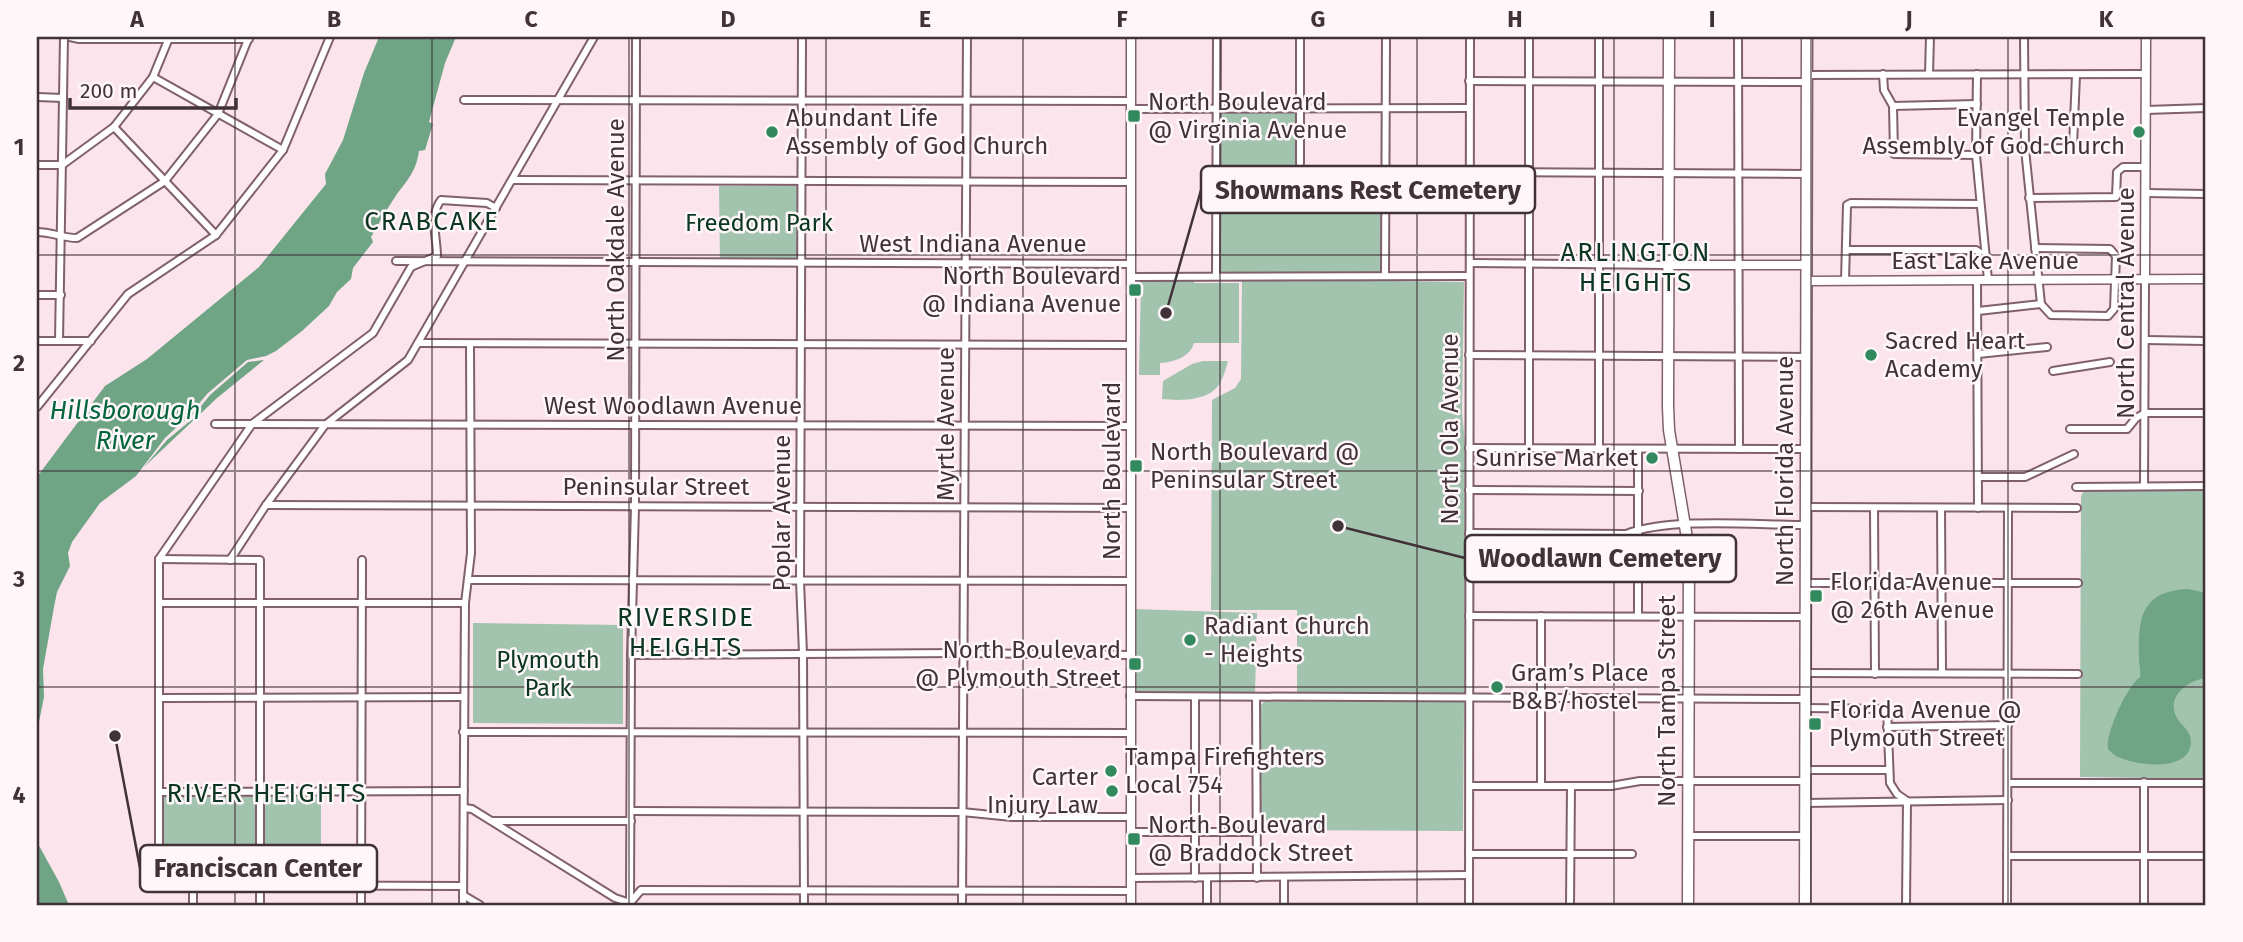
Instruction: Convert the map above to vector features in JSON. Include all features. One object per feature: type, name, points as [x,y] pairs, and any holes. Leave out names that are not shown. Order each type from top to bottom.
[{"type":"main road","name":"North Tampa Street","points":[[1669,37],[1669,430],[1689,550],[1688,905]]},
{"type":"main road","name":"North Florida Avenue","points":[[1805,905],[1807,37]]},
{"type":"street","points":[[59,341],[64,37]]},
{"type":"street","points":[[37,232],[52,232],[61,238],[77,238],[165,181],[218,114],[249,38],[70,37]]},
{"type":"street","points":[[37,407],[128,294],[216,236],[284,149],[330,37]]},
{"type":"street","points":[[230,560],[266,505],[325,425],[408,360],[594,37]]},
{"type":"street","name":"North Oakdale Avenue","points":[[630,904],[631,655],[635,580],[636,37]]},
{"type":"street","name":"Poplar Avenue","points":[[802,37],[800,581],[803,653],[804,905]]},
{"type":"street","name":"Myrtle Avenue","points":[[962,905],[967,37]]},
{"type":"street","name":"North Boulevard","points":[[1131,37],[1131,905]]},
{"type":"street","points":[[1216,276],[1217,37]]},
{"type":"street","points":[[1300,37],[1300,163]]},
{"type":"street","points":[[1385,276],[1386,37]]},
{"type":"street","name":"North Ola Avenue","points":[[1469,905],[1470,37]]},
{"type":"street","points":[[1529,37],[1529,448]]},
{"type":"street","points":[[1599,37],[1599,449]]},
{"type":"street","points":[[1738,37],[1739,449]]},
{"type":"street","points":[[1929,74],[1930,37]]},
{"type":"street","points":[[2024,37],[2025,149],[2029,198],[2041,304],[2051,315],[2108,316],[2114,309],[2116,256],[2110,249],[2035,248]]},
{"type":"street","name":"North Central Avenue","points":[[2144,486],[2146,37]]},
{"type":"street","points":[[37,165],[62,165],[114,127],[153,77],[169,38]]},
{"type":"street","points":[[1469,81],[1669,83],[1883,74],[2146,74]]},
{"type":"street","points":[[1883,74],[1884,90],[1893,106],[1893,151],[1898,155],[1976,155]]},
{"type":"street","points":[[1977,74],[1976,155],[1988,280]]},
{"type":"street","points":[[2025,149],[2073,146],[2076,75]]},
{"type":"street","points":[[153,77],[284,149]]},
{"type":"street","points":[[37,97],[63,97]]},
{"type":"street","points":[[464,100],[966,100],[1216,108],[1469,108]]},
{"type":"street","points":[[1893,106],[1977,104]]},
{"type":"street","points":[[2146,110],[2206,108]]},
{"type":"street","points":[[114,127],[216,236]]},
{"type":"street","points":[[2029,198],[2116,197],[2117,172],[2123,167],[2146,167]]},
{"type":"street","points":[[1469,172],[1806,174]]},
{"type":"street","points":[[513,180],[1131,182]]},
{"type":"street","points":[[2146,193],[2206,194]]},
{"type":"street","points":[[463,886],[159,885],[159,559],[252,424],[373,333],[411,267],[437,256],[438,240],[434,217],[438,202],[487,202],[496,208]]},
{"type":"street","points":[[1845,281],[1847,205],[1980,204]]},
{"type":"street","points":[[1846,250],[1976,250],[1987,257]]},
{"type":"street","name":"West Indiana Avenue","points":[[396,261],[1131,264]]},
{"type":"street","points":[[1469,263],[1806,265]]},
{"type":"street","points":[[1131,277],[1469,276]]},
{"type":"street","name":"East Lake Avenue","points":[[1807,281],[2206,279]]},
{"type":"street","points":[[1978,280],[1978,508]]},
{"type":"street","points":[[37,295],[61,295]]},
{"type":"street","points":[[1978,311],[2041,304]]},
{"type":"street","points":[[2145,340],[2206,341]]},
{"type":"street","points":[[37,341],[91,341]]},
{"type":"street","points":[[418,343],[1131,345]]},
{"type":"street","points":[[463,905],[465,603],[471,553],[470,344]]},
{"type":"street","points":[[1978,354],[2047,347]]},
{"type":"street","points":[[1469,355],[1807,357]]},
{"type":"street","points":[[2053,371],[2110,362]]},
{"type":"street","points":[[2070,429],[2127,429],[2136,418],[2145,413],[2206,414]]},
{"type":"street","name":"West Woodlawn Avenue","points":[[215,424],[1131,426]]},
{"type":"street","points":[[1469,448],[1807,449]]},
{"type":"street","points":[[1638,616],[1639,449]]},
{"type":"street","points":[[1978,477],[2025,477],[2074,454]]},
{"type":"street","points":[[2076,487],[2206,486]]},
{"type":"street","points":[[1469,491],[1639,492]]},
{"type":"street","name":"Peninsular Street","points":[[266,505],[1131,508]]},
{"type":"street","points":[[1806,507],[2077,508]]},
{"type":"street","points":[[1874,508],[1875,674]]},
{"type":"street","points":[[1941,508],[1942,673]]},
{"type":"street","points":[[2007,905],[2008,508]]},
{"type":"street","points":[[1469,533],[1626,534],[1639,529],[1684,524],[1806,525]]},
{"type":"street","points":[[159,559],[260,560],[260,905]]},
{"type":"street","points":[[361,905],[362,560]]},
{"type":"street","points":[[1469,578],[1638,574]]},
{"type":"street","points":[[468,580],[1130,581]]},
{"type":"street","points":[[1806,583],[2078,583]]},
{"type":"street","points":[[159,603],[465,603]]},
{"type":"street","points":[[1469,616],[1805,617]]},
{"type":"street","points":[[1541,616],[1541,786]]},
{"type":"street","points":[[631,655],[1130,655]]},
{"type":"street","points":[[1806,673],[2078,674]]},
{"type":"street","points":[[1130,696],[1688,699],[1887,709],[1890,783],[1897,794],[1907,802]]},
{"type":"street","points":[[159,698],[463,697]]},
{"type":"street","points":[[1256,697],[1257,878]]},
{"type":"street","points":[[1195,698],[1195,878]]},
{"type":"street","points":[[1887,727],[2008,725]]},
{"type":"street","points":[[463,732],[1130,733]]},
{"type":"street","points":[[1470,786],[1611,786],[1640,781],[1889,770]]},
{"type":"street","points":[[2144,782],[2144,905]]},
{"type":"street","points":[[2008,783],[2206,783]]},
{"type":"street","points":[[1570,905],[1571,786]]},
{"type":"street","points":[[159,792],[464,791]]},
{"type":"street","points":[[1806,803],[2008,800]]},
{"type":"street","points":[[1906,905],[1907,802]]},
{"type":"street","points":[[464,808],[472,809],[615,898],[630,904],[640,890],[1131,891]]},
{"type":"street","points":[[631,811],[962,812],[1012,817],[1131,817]]},
{"type":"street","points":[[492,821],[631,821]]},
{"type":"street","points":[[1131,832],[1257,832]]},
{"type":"street","points":[[1688,836],[1806,836]]},
{"type":"street","points":[[1469,854],[1632,854]]},
{"type":"street","points":[[2007,856],[2206,856]]},
{"type":"street","points":[[1131,878],[1469,875]]},
{"type":"street","points":[[1284,877],[1284,905]]},
{"type":"street","points":[[1207,878],[1207,905]]},
{"type":"street","points":[[193,886],[193,905]]},
{"type":"street","points":[[463,895],[480,905]]},
{"type":"green space","points":[[1297,110],[1297,178],[1343,178],[1343,188],[1382,194],[1382,266],[1381,271],[1376,274],[1218,273],[1219,111]]},
{"type":"green space","name":"Freedom Park","points":[[719,186],[798,186],[799,260],[720,260]]},
{"type":"green space","points":[[1242,279],[1464,282],[1462,412],[1465,443],[1466,693],[1297,694],[1297,610],[1211,610],[1212,400],[1235,388],[1241,379]]},
{"type":"green space","points":[[1141,280],[1239,283],[1239,343],[1194,343],[1189,352],[1181,358],[1160,363],[1160,375],[1139,375]]},
{"type":"green space","points":[[1228,361],[1223,378],[1215,389],[1194,398],[1162,399],[1163,381],[1192,364]]},
{"type":"green space","points":[[2085,489],[2206,489],[2206,779],[2080,777],[2081,496]]},
{"type":"green space","points":[[1133,609],[1257,613],[1255,694],[1133,693]]},
{"type":"green space","name":"Plymouth Park","points":[[473,623],[623,625],[623,724],[473,723]]},
{"type":"green space","points":[[1267,699],[1464,700],[1463,831],[1260,830],[1260,706]]},
{"type":"green space","points":[[321,794],[321,882],[163,882],[162,795]]},
{"type":"water","name":"Hillsborough River","points":[[379,37],[456,37],[445,63],[429,122],[433,124],[425,150],[419,151],[413,171],[371,237],[373,242],[353,268],[351,279],[337,292],[329,306],[276,351],[247,360],[208,393],[195,408],[194,414],[165,438],[136,476],[100,503],[72,542],[68,553],[70,566],[57,592],[54,607],[43,669],[44,697],[37,732],[37,477],[105,386],[147,359],[259,267],[326,184],[325,174],[343,140],[364,73]]},
{"type":"water","points":[[264,360],[217,398],[144,467],[167,440],[196,416],[210,395],[248,362]]},
{"type":"water","points":[[2188,589],[2206,593],[2206,678],[2187,685],[2175,700],[2175,714],[2187,730],[2191,742],[2188,752],[2182,758],[2162,764],[2129,761],[2114,755],[2108,749],[2108,742],[2123,700],[2140,677],[2141,620],[2151,602],[2160,595]]},
{"type":"water","points":[[37,842],[59,882],[69,905],[37,905]]},
{"type":"place","name":"North Boulevard @ Virginia Avenue","points":[[1134,116]]},
{"type":"place","name":"Abundant Life Assembly of God Church","points":[[772,132]]},
{"type":"place","name":"Evangel Temple Assembly of God Church","points":[[2139,132]]},
{"type":"place","name":"North Boulevard @ Indiana Avenue","points":[[1135,290]]},
{"type":"place","name":"Showmans Rest Cemetery","points":[[1166,313]]},
{"type":"place","name":"Sacred Heart Academy","points":[[1871,355]]},
{"type":"place","name":"Sunrise Market","points":[[1652,458]]},
{"type":"place","name":"North Boulevard @ Peninsular Street","points":[[1136,466]]},
{"type":"place","name":"Woodlawn Cemetery","points":[[1338,526]]},
{"type":"place","name":"Florida Avenue @ 26th Avenue","points":[[1816,596]]},
{"type":"place","name":"Radiant Church - Heights","points":[[1190,640]]},
{"type":"place","name":"North Boulevard @ Plymouth Street","points":[[1135,664]]},
{"type":"place","name":"Gram’s Place B&B/hostel","points":[[1497,687]]},
{"type":"place","name":"Florida Avenue @ Plymouth Street","points":[[1815,724]]},
{"type":"place","name":"Franciscan Center","points":[[115,736]]},
{"type":"place","name":"Tampa Firefighters Local 754","points":[[1111,771]]},
{"type":"place","name":"Carter Injury Law","points":[[1112,791]]},
{"type":"place","name":"North Boulevard @ Braddock Street","points":[[1134,839]]},
{"type":"district","name":"CRABCAKE","points":[[432,221]]},
{"type":"district","name":"ARLINGTON HEIGHTS","points":[[1636,267]]},
{"type":"district","name":"RIVERSIDE HEIGHTS","points":[[686,632]]},
{"type":"district","name":"RIVER HEIGHTS","points":[[267,793]]}]
